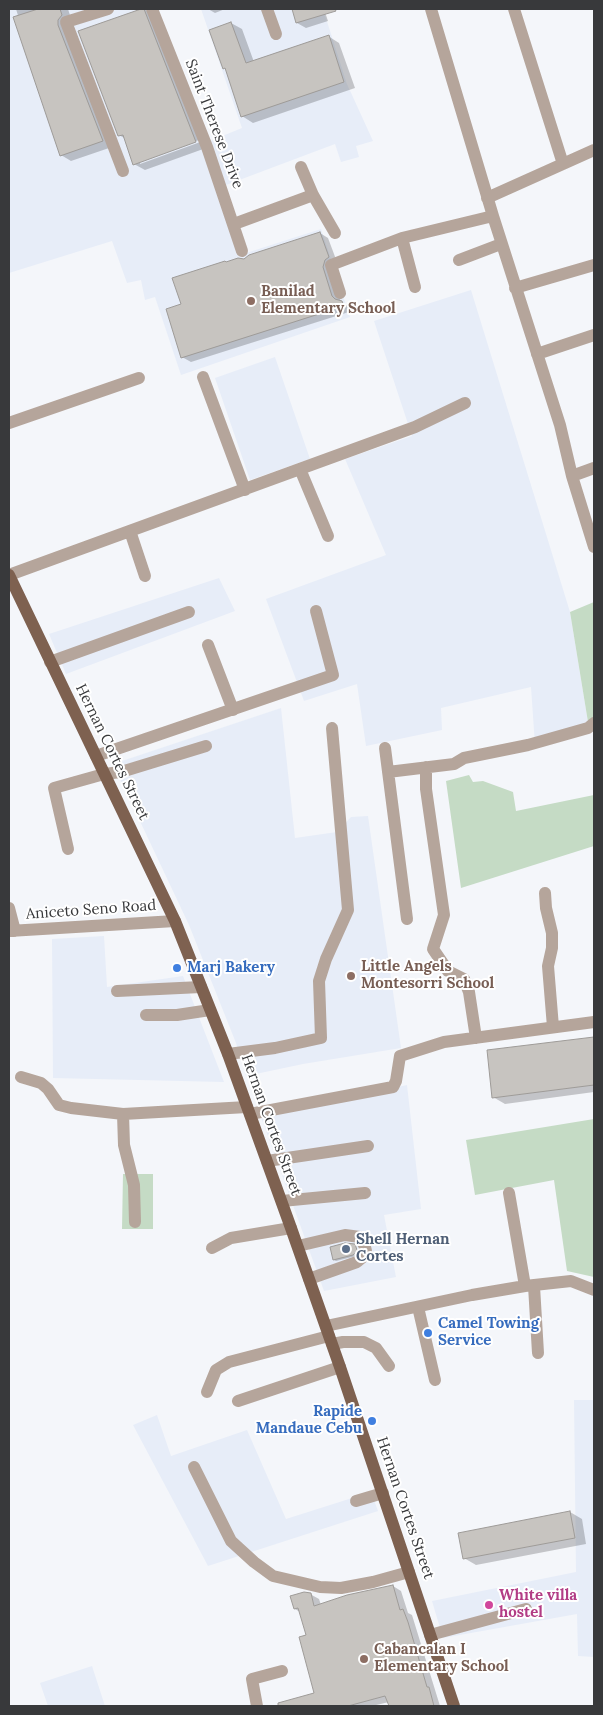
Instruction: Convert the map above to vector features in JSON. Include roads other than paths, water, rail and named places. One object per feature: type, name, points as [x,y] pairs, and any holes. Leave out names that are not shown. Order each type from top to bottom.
[{"type":"main road","name":"Hernan Cortes Street","points":[[9,575],[175,921],[228,1054],[310,1279],[454,1706]]},
{"type":"street","points":[[108,9],[88,12],[66,22],[122,171]]},
{"type":"street","name":"Saint Therese Drive","points":[[152,9],[207,146],[242,251]]},
{"type":"street","points":[[267,9],[276,34]]},
{"type":"street","points":[[431,9],[501,244],[560,425],[572,476],[594,547]]},
{"type":"street","points":[[514,9],[563,164]]},
{"type":"street","points":[[487,198],[594,150]]},
{"type":"street","points":[[301,167],[313,195],[334,233]]},
{"type":"street","points":[[234,224],[313,195]]},
{"type":"street","points":[[340,292],[331,265],[402,238],[493,216]]},
{"type":"street","points":[[402,238],[415,286]]},
{"type":"street","points":[[459,260],[501,244]]},
{"type":"street","points":[[515,288],[594,265]]},
{"type":"street","points":[[537,354],[594,336]]},
{"type":"street","points":[[203,377],[245,490]]},
{"type":"street","points":[[9,423],[139,378]]},
{"type":"street","points":[[9,575],[414,427],[464,403]]},
{"type":"street","points":[[572,476],[594,468]]},
{"type":"street","points":[[300,469],[328,536]]},
{"type":"street","points":[[130,531],[145,576]]},
{"type":"street","points":[[96,756],[334,675],[316,611]]},
{"type":"street","points":[[50,662],[189,612]]},
{"type":"street","points":[[208,645],[233,710]]},
{"type":"street","points":[[388,772],[454,764],[464,758],[528,744],[588,728],[594,724]]},
{"type":"street","points":[[228,1054],[275,1048],[321,1038],[319,981],[326,959],[348,910],[332,728]]},
{"type":"street","points":[[68,849],[54,788],[104,774],[121,772],[206,746]]},
{"type":"street","points":[[385,748],[407,919]]},
{"type":"street","points":[[426,767],[426,789],[444,916],[433,949],[448,971],[464,980],[469,992],[476,1038]]},
{"type":"street","points":[[545,893],[546,908],[552,933],[552,948],[548,966],[553,1027]]},
{"type":"street","points":[[9,908],[12,931]]},
{"type":"street","name":"Aniceto Seno Road","points":[[12,931],[175,921]]},
{"type":"street","points":[[117,991],[201,987]]},
{"type":"street","points":[[146,1015],[177,1015],[210,1010]]},
{"type":"street","points":[[21,1077],[41,1084],[48,1089],[59,1105],[124,1114],[249,1111],[393,1087],[400,1056],[444,1042],[594,1022]]},
{"type":"street","points":[[124,1114],[124,1144],[134,1185],[135,1222]]},
{"type":"street","points":[[267,1161],[368,1146]]},
{"type":"street","points":[[282,1201],[365,1193]]},
{"type":"street","points":[[510,1193],[530,1286],[538,1353]]},
{"type":"street","points":[[212,1248],[231,1238],[291,1228]]},
{"type":"street","points":[[298,1246],[345,1235],[360,1237],[365,1247],[366,1251],[363,1257],[357,1262],[310,1279]]},
{"type":"street","points":[[207,1392],[216,1370],[229,1362],[329,1335],[418,1307],[472,1295],[571,1281],[594,1290]]},
{"type":"street","points":[[418,1307],[435,1380]]},
{"type":"street","points":[[329,1335],[343,1342],[364,1342],[376,1348],[389,1366]]},
{"type":"street","points":[[238,1402],[340,1367]]},
{"type":"street","points":[[194,1468],[231,1541],[273,1576],[320,1587],[341,1588],[409,1572]]},
{"type":"street","points":[[356,1501],[383,1493]]},
{"type":"street","points":[[430,1635],[526,1610]]},
{"type":"street","points":[[257,1706],[252,1680],[282,1671]]},
{"type":"place","name":"Banilad Elementary School","points":[[251,301]]},
{"type":"place","name":"Marj Bakery","points":[[177,968]]},
{"type":"place","name":"Little Angels Montesorri School","points":[[351,976]]},
{"type":"place","name":"Shell Hernan Cortes","points":[[346,1249]]},
{"type":"place","name":"Camel Towing Service","points":[[428,1333]]},
{"type":"place","name":"Rapide Mandaue Cebu","points":[[372,1421]]},
{"type":"place","name":"White villa hostel","points":[[489,1605]]},
{"type":"place","name":"Cabancalan I Elementary School","points":[[364,1659]]}]
